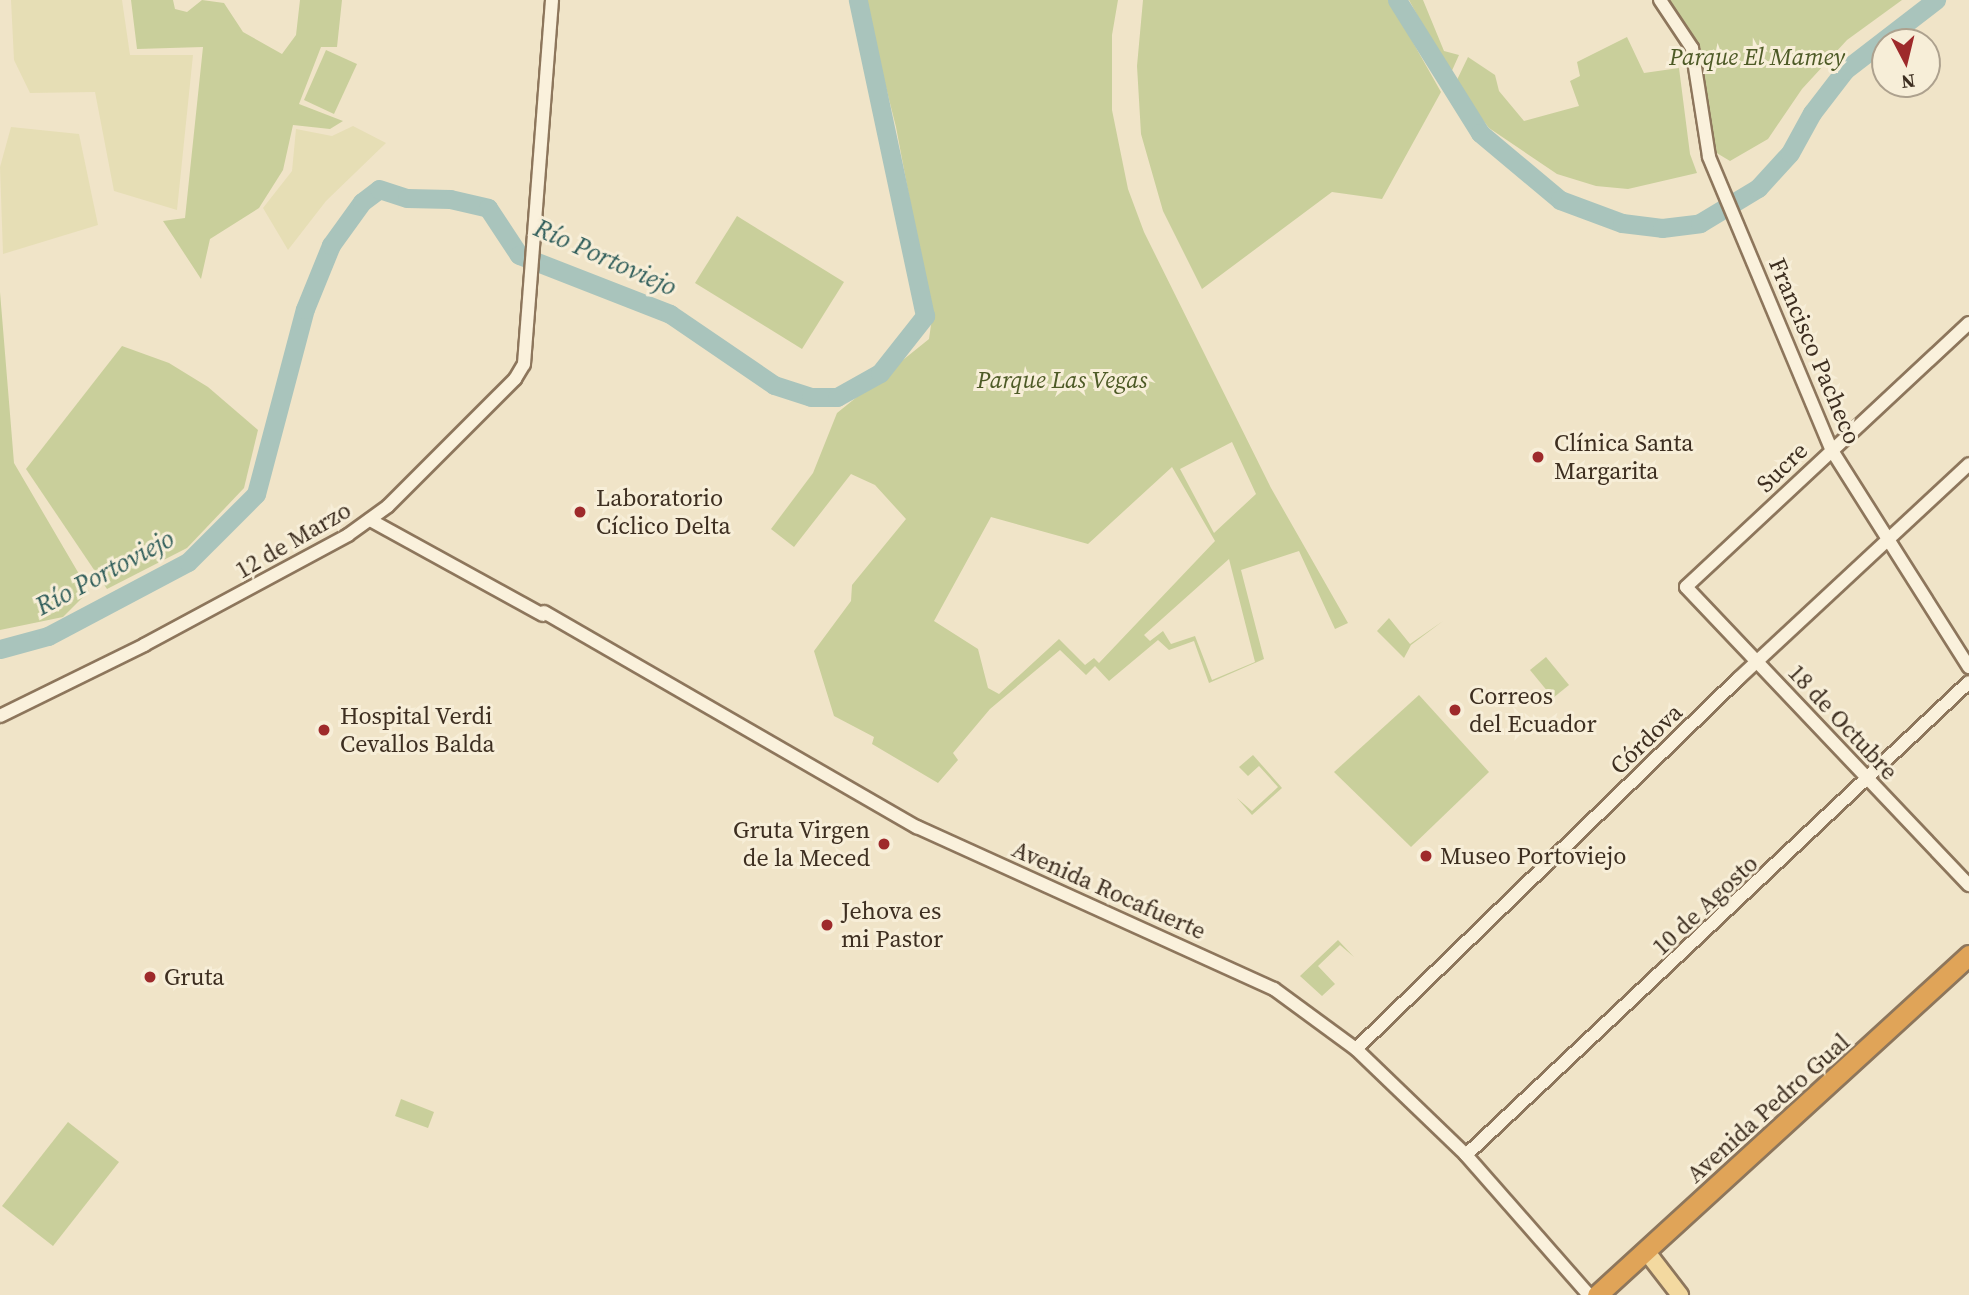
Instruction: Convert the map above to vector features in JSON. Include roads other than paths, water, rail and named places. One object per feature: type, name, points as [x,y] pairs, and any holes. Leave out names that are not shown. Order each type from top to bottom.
[{"type":"highway","name":"Avenida Pedro Gual","points":[[1597,1295],[1969,955]]},
{"type":"main road","points":[[1646,1251],[1680,1295]]},
{"type":"street","name":"12 de Marzo","points":[[0,716],[226,602],[374,518],[516,379],[524,364],[552,0]]},
{"type":"street","name":"Francisco Pacheco","points":[[1660,0],[1693,54],[1709,157],[1832,448],[1969,667]]},
{"type":"street","name":"Sucre","points":[[1686,587],[1969,323]]},
{"type":"street","name":"Córdova","points":[[1356,1049],[1757,661],[1969,464]]},
{"type":"street","name":"Avenida Rocafuerte","points":[[374,518],[543,611],[917,827],[1275,989],[1356,1049],[1466,1155],[1589,1295]]},
{"type":"street","name":"18 de Octubre","points":[[1686,587],[1969,885]]},
{"type":"street","name":"10 de Agosto","points":[[1466,1155],[1869,779],[1969,682]]},
{"type":"waterway","name":"Río Portoviejo","points":[[0,649],[48,636],[188,562],[256,494],[305,309],[331,245],[362,202],[379,189],[407,198],[450,199],[488,208],[519,255],[670,314],[774,385],[811,397],[837,397],[880,373],[925,316],[858,0]]},
{"type":"waterway","name":"Río Portoviejo","points":[[1397,0],[1480,133],[1560,200],[1622,223],[1662,228],[1700,223],[1758,188],[1790,153],[1812,113],[1845,70],[1936,0]]},
{"type":"place","name":"Clínica Santa Margarita","points":[[1538,457]]},
{"type":"place","name":"Laboratorio Cíclico Delta","points":[[580,512]]},
{"type":"place","name":"Correos del Ecuador","points":[[1455,710]]},
{"type":"place","name":"Hospital Verdi Cevallos Balda","points":[[324,730]]},
{"type":"place","name":"Gruta Virgen de la Meced","points":[[884,844]]},
{"type":"place","name":"Museo Portoviejo","points":[[1426,856]]},
{"type":"place","name":"Jehova es mi Pastor","points":[[827,925]]},
{"type":"place","name":"Gruta","points":[[150,977]]},
{"type":"park label","name":"Parque El Mamey","points":[[1757,57]]},
{"type":"park label","name":"Parque Las Vegas","points":[[1062,380]]}]
